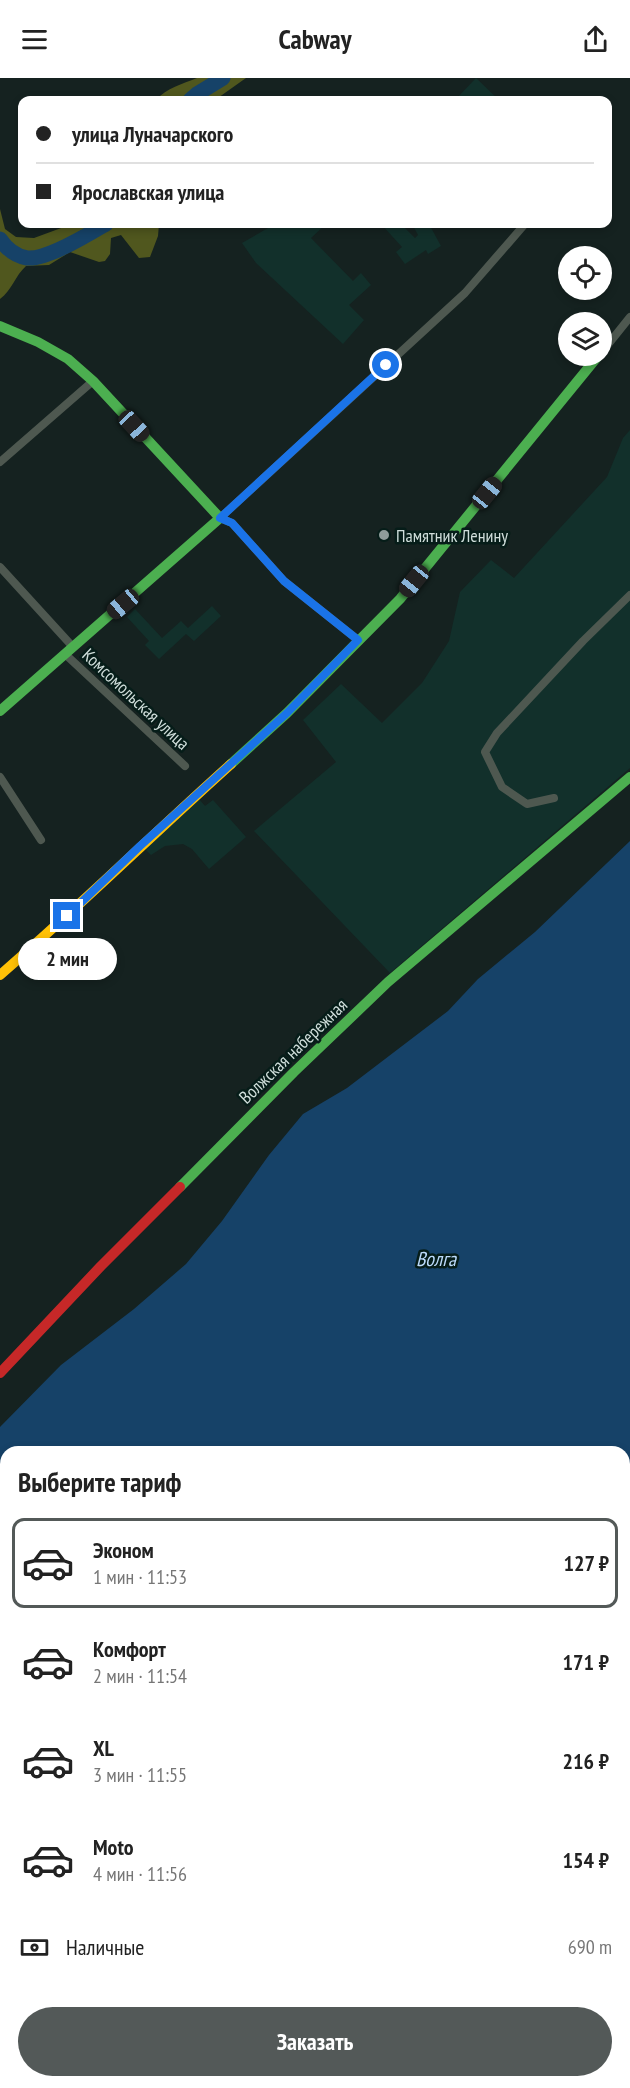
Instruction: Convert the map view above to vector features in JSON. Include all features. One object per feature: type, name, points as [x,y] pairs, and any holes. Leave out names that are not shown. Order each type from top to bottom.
[{"type":"street","points":[[0,711],[220,518],[465,293],[522,228]]},
{"type":"street","points":[[612,340],[630,317]]},
{"type":"street","points":[[0,326],[38,342],[68,359],[93,381],[220,518],[232,523],[284,581],[358,640]]},
{"type":"street","points":[[0,975],[38,943],[140,846],[287,713],[400,599],[590,366]]},
{"type":"street","points":[[0,462],[93,381]]},
{"type":"street","name":"Комсомольская улица","points":[[0,567],[69,650],[185,766]]},
{"type":"street","points":[[554,798],[527,804],[502,787],[485,752],[497,733],[583,641],[630,595]]},
{"type":"street","points":[[0,777],[41,840]]},
{"type":"street","name":"Волжская набережная","points":[[0,1373],[101,1266],[286,1080],[388,982],[630,777]]},
{"type":"shaded area","points":[[476,78],[495,96],[459,96]]},
{"type":"shaded area","points":[[268,228],[322,228],[311,238],[353,281],[361,273],[371,285],[349,305],[364,320],[343,344],[256,263],[242,243]]},
{"type":"shaded area","points":[[385,228],[405,228],[415,238],[418,235],[414,228],[431,228],[441,246],[428,254],[426,250],[405,264],[396,252],[402,247]]},
{"type":"shaded area","points":[[630,430],[630,768],[390,973],[254,831],[336,762],[303,720],[341,684],[382,723],[422,683],[449,641],[460,592],[491,560],[514,578],[607,477],[623,438]]},
{"type":"shaded area","points":[[212,606],[221,616],[194,641],[186,634],[159,659],[145,645],[149,641],[127,617],[135,609],[162,638],[181,621],[188,628]]},
{"type":"shaded area","points":[[198,798],[205,806],[213,800],[246,837],[209,869],[192,849],[183,844],[165,846],[151,855],[144,848]]},
{"type":"green space","points":[[197,78],[246,78],[221,96],[160,96],[180,84]]},
{"type":"green space","points":[[0,209],[5,229],[16,237],[34,238],[61,228],[159,228],[150,257],[139,258],[121,235],[111,238],[110,254],[105,261],[99,262],[70,252],[49,265],[26,266],[0,299]]},
{"type":"water","name":"Волга","points":[[630,841],[630,1446],[0,1446],[0,1427],[61,1365],[134,1309],[186,1264],[222,1221],[269,1155],[303,1114],[347,1088],[448,1011],[478,979],[535,932]]},
{"type":"waterway","points":[[195,96],[223,78]]},
{"type":"waterway","points":[[0,239],[15,253],[23,257],[35,258],[68,246],[99,228]]},
{"type":"traffic: fast","points":[[0,326],[38,342],[68,359],[93,381],[220,518],[0,711]]},
{"type":"traffic: fast","points":[[231,764],[287,713],[400,599],[590,366]]},
{"type":"traffic: fast","points":[[180,1187],[294,1072],[388,982],[630,777]]},
{"type":"traffic: slow","points":[[0,975],[231,764]]},
{"type":"traffic: jam","points":[[0,1373],[101,1266],[180,1187]]},
{"type":"place","name":"Памятник Ленину","points":[[384,535]]},
{"type":"route","points":[[67,916],[140,846],[287,713],[358,640],[284,581],[232,523],[220,518],[386,365]]}]
